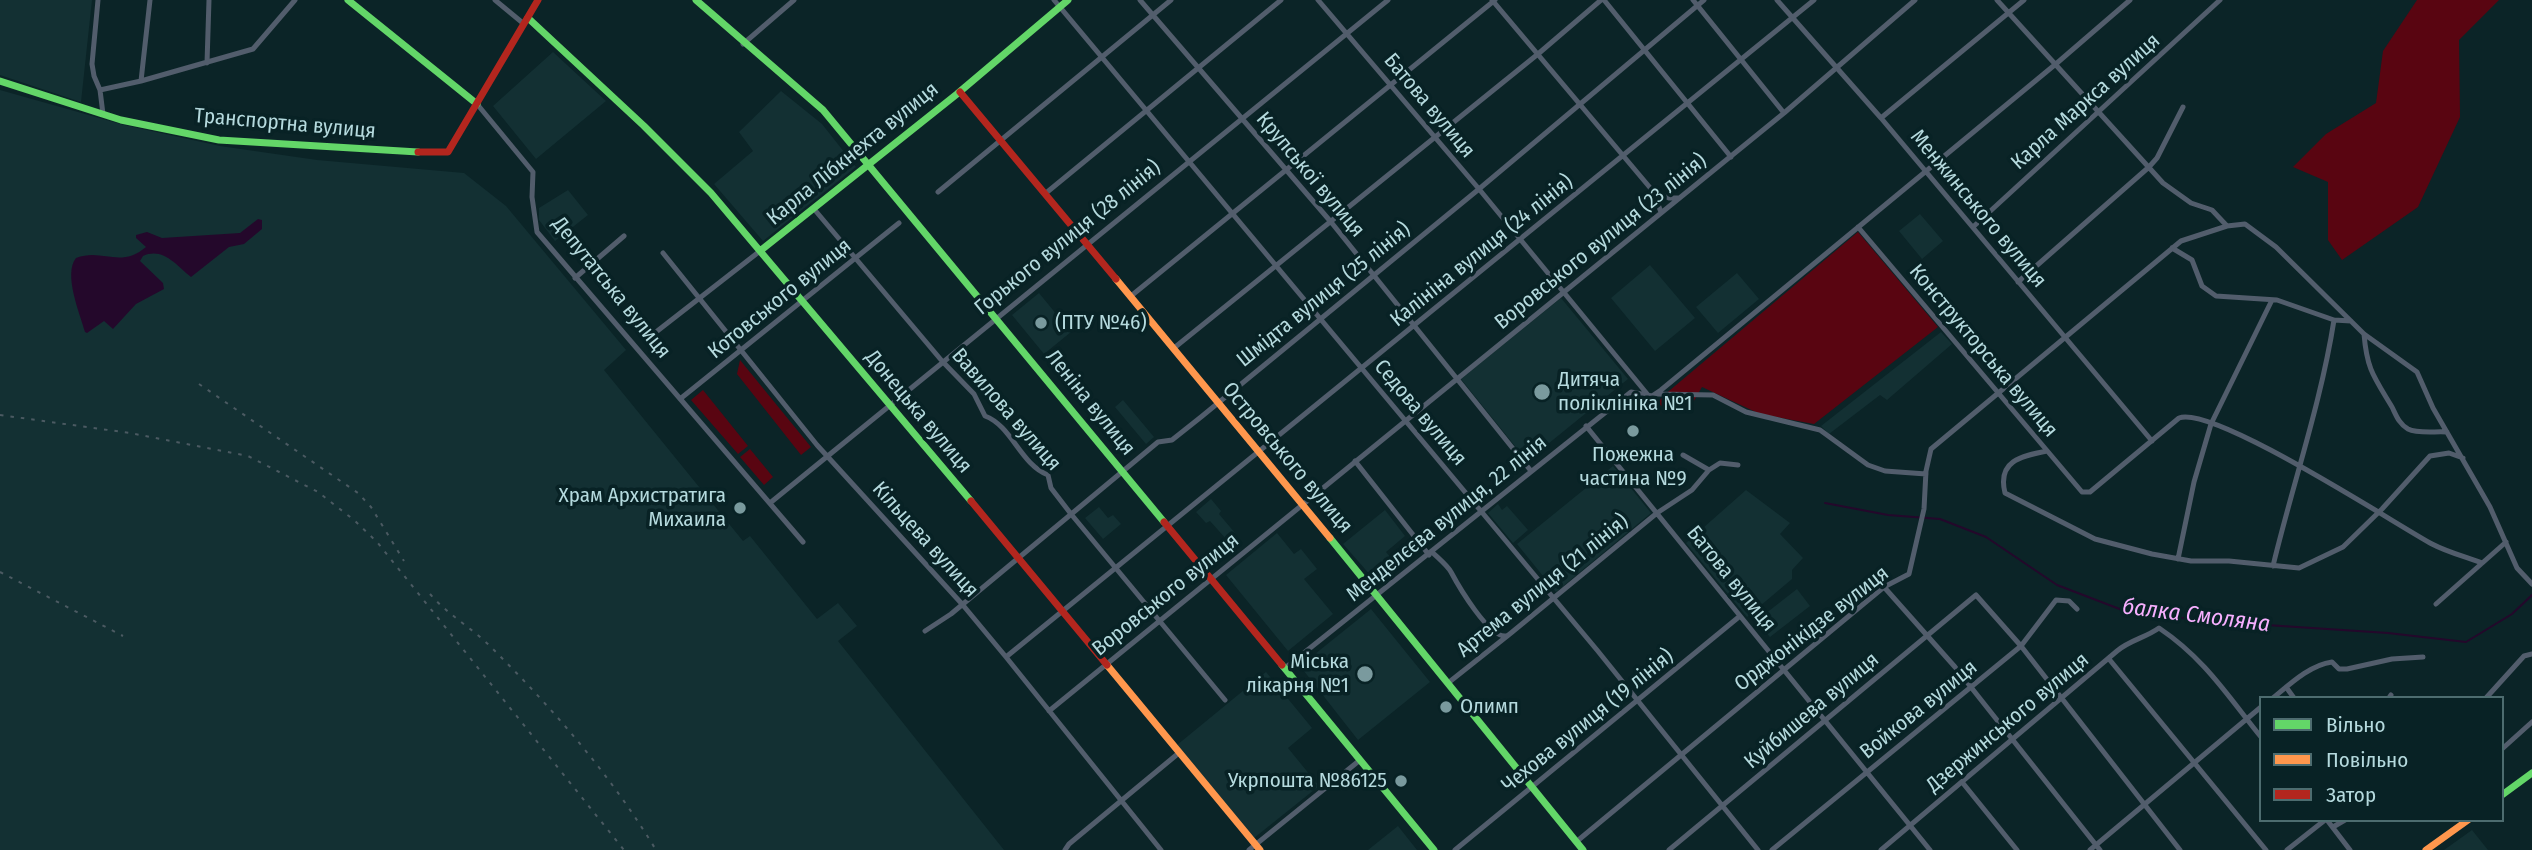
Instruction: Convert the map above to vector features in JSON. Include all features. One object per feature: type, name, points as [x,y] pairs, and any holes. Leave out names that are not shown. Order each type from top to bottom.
[{"type":"street","points":[[98,0],[92,64],[100,90],[103,114]]},
{"type":"street","points":[[141,81],[150,0]]},
{"type":"street","points":[[207,63],[209,0]]},
{"type":"street","points":[[100,90],[253,49],[295,0]]},
{"type":"street","name":"Депутатська вулиця","points":[[348,0],[477,104],[533,172],[532,197],[537,232],[803,542]]},
{"type":"street","points":[[495,0],[526,21]]},
{"type":"street","points":[[477,104],[538,0]]},
{"type":"street","name":"Леніна вулиця","points":[[696,0],[743,44],[823,110],[870,164],[1434,850]]},
{"type":"street","points":[[743,44],[794,0]]},
{"type":"street","name":"Седова вулиця","points":[[1054,0],[1482,512],[1758,850]]},
{"type":"street","name":"Карла Лібкнехта вулиця","points":[[656,332],[960,92],[1068,0]]},
{"type":"street","name":"Крупської вулиця","points":[[1140,0],[1331,222],[1531,471]]},
{"type":"street","points":[[938,192],[1171,0]]},
{"type":"street","points":[[1046,193],[1281,0]]},
{"type":"street","name":"Батова вулиця","points":[[1318,0],[1652,395]]},
{"type":"street","name":"Горького вулиця (28 лiнiя)","points":[[770,503],[1388,0]]},
{"type":"street","points":[[1131,296],[1493,0],[1652,190],[1661,212]]},
{"type":"street","points":[[1174,348],[1603,0],[1731,157]]},
{"type":"street","points":[[1693,0],[1784,113]]},
{"type":"street","name":"Шмідта вулиця (25 лiнiя)","points":[[925,631],[962,604],[1158,442],[1172,440],[1479,189],[1704,0]]},
{"type":"street","name":"Менжинського вулиця","points":[[1777,0],[1881,118],[2152,441]]},
{"type":"street","name":"Калініна вулиця (24 лiнiя)","points":[[1006,657],[1814,0]]},
{"type":"street","name":"Воровського вулиця (23 лiнiя)","points":[[1303,504],[1731,157],[1915,0]]},
{"type":"street","points":[[1997,0],[2149,167],[2179,196],[2211,210],[2227,226],[2245,225],[2276,247],[2364,334],[2417,372],[2433,408],[2490,507],[2517,568],[2532,584]]},
{"type":"street","points":[[1881,118],[2024,0]]},
{"type":"street","points":[[1925,170],[2130,0]]},
{"type":"street","name":"Карла Маркса вулиця","points":[[1973,227],[2220,0]]},
{"type":"street","name":"Донецька вулиця","points":[[526,21],[669,148],[760,251],[1107,663],[1255,848]]},
{"type":"street","name":"Транспортна вулиця","points":[[0,81],[103,114],[219,140],[436,153],[448,152],[477,104]]},
{"type":"street","name":"Островського вулиця","points":[[960,92],[1303,504],[1583,850]]},
{"type":"street","points":[[2018,282],[2149,167],[2157,158],[2183,107]]},
{"type":"street","name":"Менделєєва вулиця, 22 лінія","points":[[1285,668],[1631,392],[1652,395],[1925,170]]},
{"type":"street","points":[[1652,190],[1669,198],[1679,198]]},
{"type":"street","name":"Вавилова вулиця","points":[[814,209],[942,361],[974,394],[985,416],[995,420],[1036,470],[1048,475],[1051,488],[1071,514],[1225,700]]},
{"type":"street","name":"Котовського вулиця","points":[[680,399],[899,223]]},
{"type":"street","name":"Конструкторська вулиця","points":[[1858,226],[2082,492],[2086,494],[2152,441]]},
{"type":"street","name":"Орджонікідзе вулиця","points":[[1576,842],[1884,587],[1909,574],[1924,509],[1931,449],[2181,241],[2227,226]]},
{"type":"street","points":[[575,278],[624,236]]},
{"type":"street","points":[[2172,248],[2192,260],[2202,286],[2216,296],[2272,300],[2334,320],[2352,321]]},
{"type":"street","name":"Кільцева вулиця","points":[[663,253],[701,298],[739,351],[827,456],[962,604],[1161,850]]},
{"type":"street","points":[[2178,559],[2194,482],[2211,423],[2272,300]]},
{"type":"street","points":[[2273,566],[2318,402],[2334,320]]},
{"type":"street","points":[[2364,334],[2366,359],[2370,370],[2378,388],[2402,424],[2413,430],[2447,432]]},
{"type":"street","points":[[1652,395],[1713,395],[1746,412],[1820,430],[1868,465],[1885,471],[1926,474]]},
{"type":"street","points":[[2152,441],[2179,418],[2187,415],[2222,426],[2299,466],[2434,545],[2482,563]]},
{"type":"street","name":"Батова вулиця","points":[[1586,426],[1930,850]]},
{"type":"street","points":[[2046,451],[2025,455],[2011,463],[2005,471],[2002,483],[2005,494],[2095,539],[2178,559],[2299,568],[2343,547],[2430,456],[2449,453],[2463,458]]},
{"type":"street","points":[[1683,455],[1709,470],[1720,463],[1738,465]]},
{"type":"street","points":[[1354,461],[1431,554],[1450,570],[1457,586],[1489,628],[1503,637],[1511,633]]},
{"type":"street","name":"Артема вулиця (21 лiнiя)","points":[[1448,683],[1657,513],[1692,490],[1709,470]]},
{"type":"street","name":"Воровського вулиця","points":[[1049,711],[1303,504]]},
{"type":"street","points":[[2436,604],[2506,542]]},
{"type":"street","points":[[1884,587],[1972,688],[2098,847]]},
{"type":"street","name":"Куйбишева вулиця","points":[[1669,850],[1976,595],[2021,646]]},
{"type":"street","name":"Войкова вулиця","points":[[1772,850],[2021,646],[2056,600],[2062,598],[2069,601],[2077,609]]},
{"type":"street","name":"Чехова вулиця (19 лiнiя)","points":[[1455,850],[1740,616]]},
{"type":"street","name":"Дзержинського вулиця","points":[[1881,850],[2129,641],[2146,638],[2159,628],[2185,646],[2210,671],[2246,719]]},
{"type":"street","points":[[2021,646],[2180,850]]},
{"type":"street","points":[[2488,696],[2524,656],[2532,654]]},
{"type":"street","points":[[2275,696],[2314,668],[2328,662],[2332,662],[2339,669],[2347,669],[2392,659],[2423,657]]},
{"type":"street","points":[[2109,659],[2266,850]]},
{"type":"street","points":[[2286,687],[2293,696]]},
{"type":"street","points":[[2090,850],[2098,847],[2259,709]]},
{"type":"street","points":[[2246,719],[2259,735]]},
{"type":"street","points":[[2504,748],[2532,722]]},
{"type":"street","points":[[1065,850],[1180,752]]},
{"type":"street","points":[[1255,848],[1360,760]]},
{"type":"street","points":[[2504,794],[2532,774]]},
{"type":"street","points":[[1962,782],[2017,850]]},
{"type":"street","points":[[2287,850],[2323,822]]},
{"type":"street","points":[[2328,822],[2350,850]]},
{"type":"street","points":[[2333,827],[2342,822]]},
{"type":"street","points":[[2426,850],[2465,822]]},
{"type":"shaded area","points":[[0,0],[92,0],[81,102],[0,75]]},
{"type":"shaded area","points":[[2417,0],[2499,0],[2459,40],[2460,117],[2418,207],[2342,260],[2328,240],[2328,182],[2293,167],[2326,134],[2376,103],[2383,51]]},
{"type":"shaded area","points":[[553,52],[606,101],[536,159],[493,106]]},
{"type":"shaded area","points":[[0,90],[124,125],[220,146],[317,160],[464,173],[506,206],[626,350],[604,370],[743,541],[750,536],[817,619],[838,603],[857,626],[838,641],[1004,850],[0,850]]},
{"type":"shaded area","points":[[781,91],[822,124],[856,167],[763,241],[714,184],[753,151],[739,132]]},
{"type":"shaded area","points":[[568,190],[588,215],[555,241],[539,220],[539,208]]},
{"type":"shaded area","points":[[1920,214],[1943,241],[1922,259],[1899,231]]},
{"type":"shaded area","points":[[258,219],[262,220],[262,229],[244,244],[229,247],[191,277],[163,256],[143,256],[140,261],[163,283],[164,289],[136,304],[113,329],[104,321],[85,332],[72,284],[72,265],[76,258],[95,255],[128,257],[146,247],[136,235],[147,232],[162,238],[240,233]]},
{"type":"shaded area","points":[[1858,232],[1938,327],[1814,424],[1760,414],[1702,387],[1688,411],[1674,404],[1666,410],[1658,403],[1663,396]]},
{"type":"shaded area","points":[[1650,265],[1695,318],[1655,351],[1611,298]]},
{"type":"shaded area","points":[[1737,273],[1759,299],[1718,333],[1696,307]]},
{"type":"shaded area","name":"(ПТУ №46)","points":[[1039,293],[1071,332],[1044,354],[1012,315]]},
{"type":"shaded area","name":"Дитяча поліклініка №1","points":[[1561,298],[1628,379],[1527,461],[1461,379]]},
{"type":"shaded area","points":[[1941,332],[1952,344],[1887,400],[1880,395],[1829,434],[1821,426]]},
{"type":"shaded area","points":[[740,360],[811,447],[801,455],[737,374]]},
{"type":"shaded area","points":[[703,390],[748,446],[738,454],[691,400]]},
{"type":"shaded area","points":[[1123,400],[1154,437],[1146,444],[1115,407]]},
{"type":"shaded area","points":[[750,449],[773,477],[764,485],[740,457]]},
{"type":"shaded area","points":[[1613,466],[1651,513],[1556,592],[1517,544]]},
{"type":"shaded area","points":[[1746,490],[1790,523],[1780,534],[1803,558],[1792,570],[1792,579],[1747,617],[1686,543]]},
{"type":"shaded area","points":[[1211,499],[1221,511],[1219,514],[1235,533],[1227,540],[1210,521],[1206,523],[1196,512]]},
{"type":"shaded area","points":[[1498,504],[1502,510],[1507,506],[1528,530],[1513,543],[1488,513]]},
{"type":"shaded area","points":[[1099,507],[1108,518],[1113,515],[1121,524],[1103,539],[1085,518]]},
{"type":"shaded area","points":[[1385,510],[1405,536],[1386,552],[1399,568],[1379,585],[1343,544]]},
{"type":"shaded area","points":[[1277,533],[1294,554],[1301,549],[1317,569],[1304,579],[1333,614],[1288,651],[1226,575]]},
{"type":"shaded area","points":[[1797,589],[1810,606],[1770,637],[1756,621]]},
{"type":"shaded area","name":"Міська лікарня №1","points":[[1371,609],[1430,682],[1358,740],[1300,666]]},
{"type":"shaded area","points":[[1266,672],[1312,728],[1288,748],[1319,786],[1254,838],[1177,745]]},
{"type":"shaded area","points":[[1398,826],[1417,850],[1368,850]]},
{"type":"shaded area","points":[[2472,830],[2488,850],[2444,850]]},
{"type":"waterway","name":"балка Смоляна","points":[[1825,503],[1888,515],[1940,519],[1986,537],[2057,585],[2130,613],[2388,633],[2466,642],[2512,614],[2532,595]]},
{"type":"railway","points":[[199,384],[358,493],[371,507],[404,561]]},
{"type":"railway","points":[[0,415],[130,433],[248,456],[318,492],[377,542],[624,850]]},
{"type":"railway","points":[[0,572],[123,636]]},
{"type":"railway","points":[[430,594],[491,647],[558,718],[620,795],[656,850]]},
{"type":"traffic: fast","points":[[348,0],[477,104]]},
{"type":"traffic: fast","points":[[696,0],[823,110],[1164,522]]},
{"type":"traffic: fast","points":[[760,251],[957,94],[1068,0]]},
{"type":"traffic: fast","points":[[528,18],[644,126],[711,193],[971,501]]},
{"type":"traffic: fast","points":[[0,81],[121,120],[219,140],[418,152]]},
{"type":"traffic: fast","points":[[1330,538],[1583,850]]},
{"type":"traffic: fast","points":[[1282,665],[1434,850]]},
{"type":"traffic: fast","points":[[2504,794],[2532,773]]},
{"type":"traffic: slow","points":[[1116,279],[1330,538]]},
{"type":"traffic: slow","points":[[1107,665],[1260,850]]},
{"type":"traffic: slow","points":[[2426,850],[2465,822]]},
{"type":"traffic: jam","points":[[418,152],[448,152],[538,0]]},
{"type":"traffic: jam","points":[[960,92],[1116,279]]},
{"type":"traffic: jam","points":[[971,501],[1107,665]]},
{"type":"traffic: jam","points":[[1164,522],[1282,665]]},
{"type":"place","name":"(ПТУ №46)","points":[[1041,323]]},
{"type":"place","name":"Дитяча поліклініка №1","points":[[1542,392]]},
{"type":"place","name":"Пожежна частина №9","points":[[1633,431]]},
{"type":"place","name":"Храм Архистратига Михаила","points":[[740,508]]},
{"type":"place","name":"Міська лікарня №1","points":[[1365,674]]},
{"type":"place","name":"Олимп","points":[[1446,707]]},
{"type":"place","name":"Укрпошта №86125","points":[[1401,781]]}]
